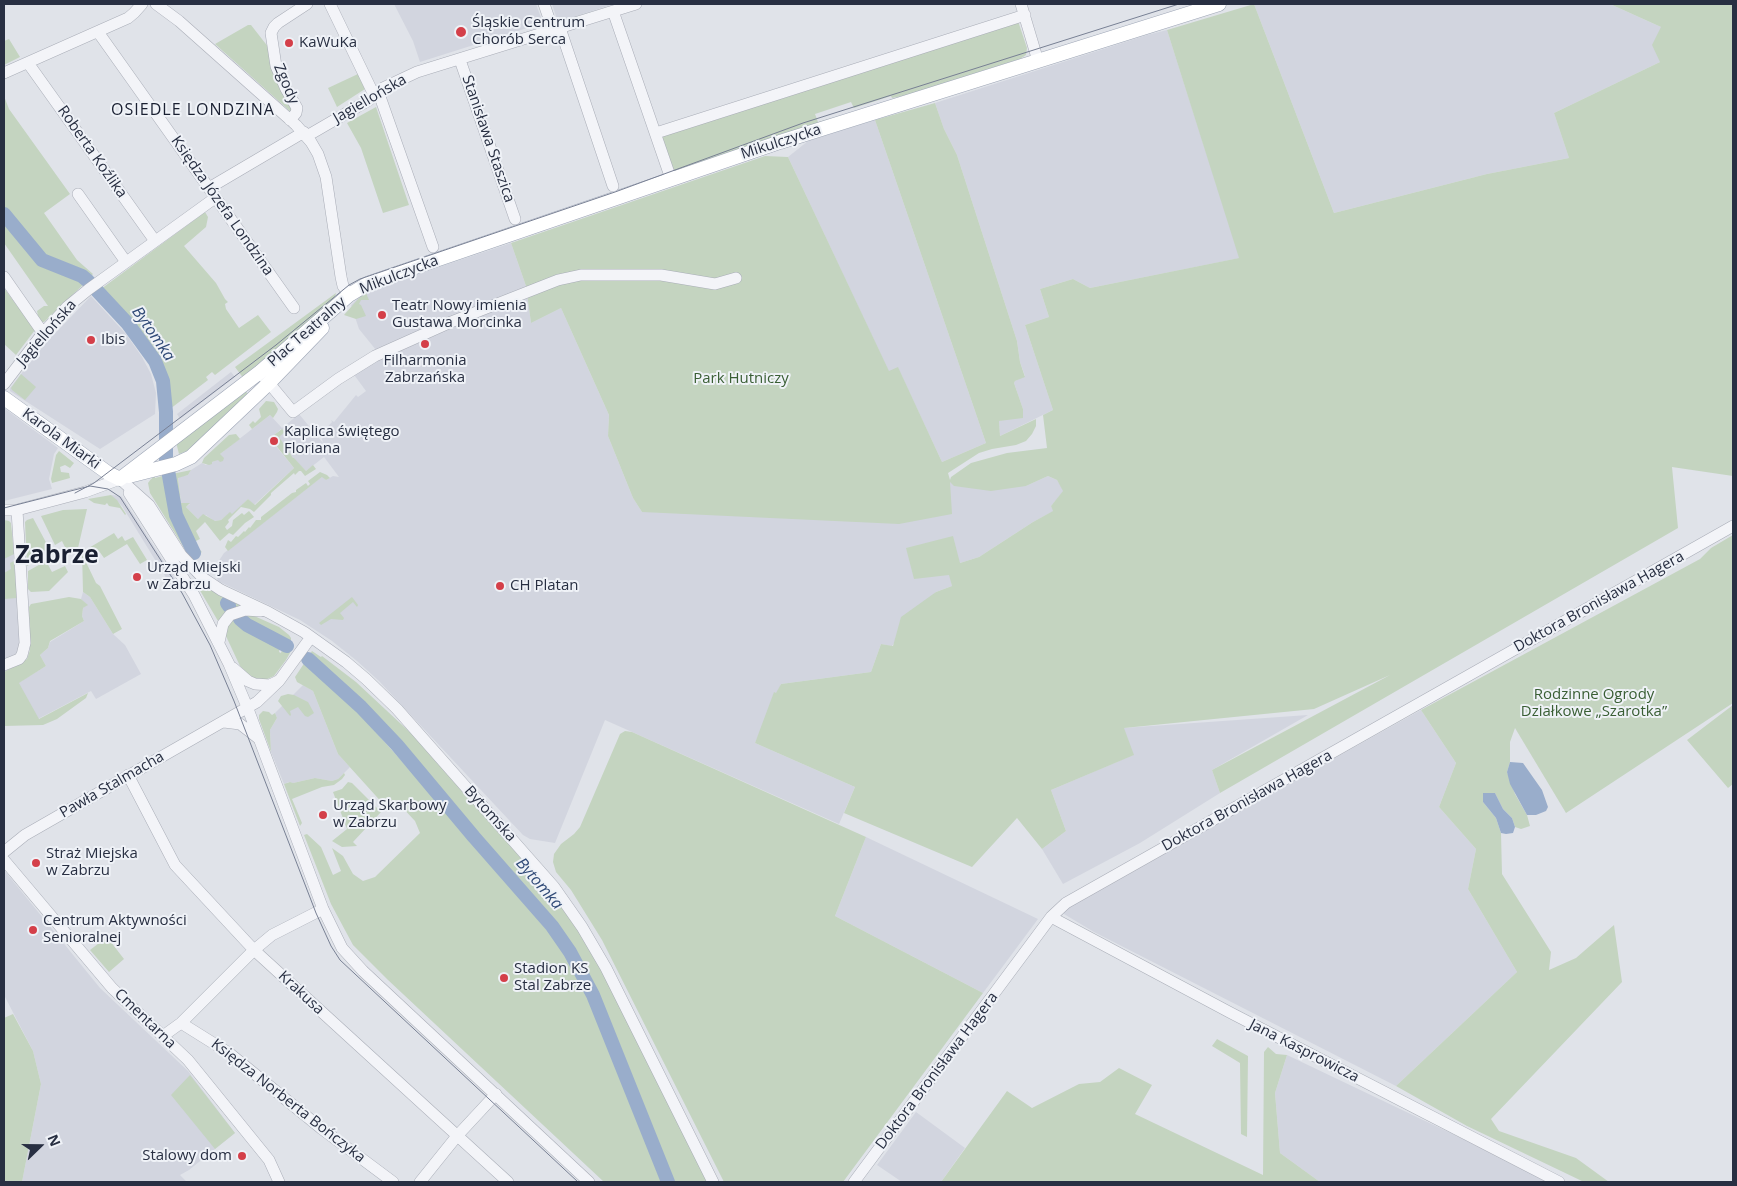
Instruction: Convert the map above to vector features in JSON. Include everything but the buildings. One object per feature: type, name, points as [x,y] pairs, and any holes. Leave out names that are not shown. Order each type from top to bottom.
[{"type":"main road","name":"Mikulczycka","points":[[349,295],[369,283],[780,142],[1218,4]]},
{"type":"main road","name":"Plac Teatralny","points":[[120,479],[176,464],[191,457],[265,378],[349,295]]},
{"type":"main road","name":"Plac Teatralny","points":[[120,479],[176,436],[265,378]]},
{"type":"main road","name":"Karola Miarki","points":[[4,398],[108,473],[120,479]]},
{"type":"street","points":[[4,73],[128,18],[142,4]]},
{"type":"street","points":[[156,4],[172,15],[306,134],[318,154],[326,177],[341,277],[343,286],[349,295]]},
{"type":"street","name":"Zgody","points":[[290,120],[296,114],[297,108],[276,66],[271,33],[278,23],[307,4]]},
{"type":"street","points":[[330,4],[376,93],[433,247]]},
{"type":"street","points":[[544,4],[557,29],[613,186]]},
{"type":"street","name":"Jagiellońska","points":[[4,384],[43,333],[67,307],[87,290],[155,241],[212,193],[306,134],[416,72],[460,60],[636,4]]},
{"type":"street","points":[[656,133],[1023,9],[1038,61]]},
{"type":"street","points":[[613,11],[672,179]]},
{"type":"street","name":"Księdza Józefa Londzina","points":[[98,32],[294,308]]},
{"type":"street","name":"Stanisława Staszica","points":[[460,60],[515,219]]},
{"type":"street","name":"Roberta Koźlika","points":[[28,62],[155,241]]},
{"type":"street","points":[[78,194],[126,262]]},
{"type":"street","points":[[265,378],[293,412],[338,379],[375,356],[451,322],[558,280],[581,275],[661,275],[715,284],[736,278]]},
{"type":"street","points":[[4,277],[43,333]]},
{"type":"street","points":[[4,510],[17,510],[85,492],[120,479]]},
{"type":"street","points":[[120,479],[149,505],[181,554],[200,575],[221,590],[268,612]]},
{"type":"street","points":[[120,479],[194,595],[230,664],[336,939],[350,958],[589,1182]]},
{"type":"street","points":[[4,665],[19,659],[25,643],[17,510]]},
{"type":"street","name":"Doktora Bronisława Hagera","points":[[854,1182],[1051,917],[1066,903],[1733,526]]},
{"type":"street","name":"Bytomska","points":[[219,642],[223,624],[230,615],[245,610],[268,612],[311,637],[352,667],[397,709],[529,858],[568,907],[606,968],[713,1182]]},
{"type":"street","points":[[248,709],[266,695],[279,681],[311,637]]},
{"type":"street","points":[[230,664],[242,677],[255,684],[270,685],[279,681]]},
{"type":"street","name":"Pawła Stalmacha","points":[[223,722],[234,709],[238,699],[230,664]]},
{"type":"street","name":"Pawła Stalmacha","points":[[4,852],[25,835],[128,775],[248,709]]},
{"type":"street","points":[[223,722],[240,724],[259,739]]},
{"type":"street","name":"Krakusa","points":[[128,775],[175,865],[254,950],[508,1182]]},
{"type":"street","name":"Cmentarna","points":[[4,860],[112,988],[188,1060],[269,1160],[279,1182]]},
{"type":"street","points":[[163,1036],[181,1023],[254,950],[272,935],[323,909]]},
{"type":"street","name":"Jana Kasprowicza","points":[[1051,917],[1231,1013],[1559,1182]]},
{"type":"street","name":"Księdza Norberta Bończyka","points":[[181,1023],[229,1053],[322,1129],[393,1182]]},
{"type":"street","points":[[420,1182],[457,1136],[496,1094]]},
{"type":"shaded area","name":"Śląskie Centrum Chorób Serca","points":[[394,4],[536,4],[543,23],[420,62],[413,41]]},
{"type":"shaded area","points":[[552,4],[614,4],[558,22]]},
{"type":"shaded area","points":[[1254,4],[1610,4],[1661,27],[1660,62],[1554,113],[1569,158],[1487,174],[1334,213]]},
{"type":"shaded area","points":[[1167,30],[1240,258],[1090,288],[1073,279],[1040,289],[1049,317],[1025,325],[1053,410],[1000,436],[999,421],[1023,409],[1014,383],[1025,376],[1020,362],[1017,341],[957,155],[944,129],[935,103]]},
{"type":"shaded area","points":[[875,120],[986,443],[942,462],[898,368],[889,372],[788,157],[808,141]]},
{"type":"shaded area","points":[[511,243],[526,286],[531,323],[561,308],[609,415],[608,436],[633,498],[642,512],[949,481],[1026,486],[1048,476],[1057,480],[1064,491],[1051,506],[1054,511],[1033,522],[979,557],[960,563],[950,575],[952,586],[936,592],[892,646],[881,644],[871,672],[781,684],[755,743],[855,787],[839,824],[605,720],[555,843],[530,839],[523,835],[379,681],[357,661],[332,641],[300,620],[218,581],[215,572],[216,565],[224,553],[323,476],[326,480],[333,476],[339,477],[324,457],[306,471],[293,458],[278,437],[285,432],[281,429],[270,439],[294,468],[254,505],[248,499],[232,515],[230,513],[221,520],[214,521],[206,515],[198,519],[186,507],[190,504],[181,503],[178,477],[188,475],[191,470],[202,463],[206,465],[219,459],[220,454],[270,415],[282,428],[299,414],[323,443],[324,434],[321,432],[332,422],[331,420],[334,422],[356,395],[358,397],[366,391],[349,368],[376,350],[359,329],[351,305],[360,296],[373,289]]},
{"type":"shaded area","points":[[91,296],[126,334],[142,357],[151,374],[156,393],[155,414],[100,449],[10,391],[10,388],[44,345]]},
{"type":"shaded area","points":[[231,372],[235,377],[180,419],[177,414]]},
{"type":"shaded area","points":[[4,408],[58,448],[54,454],[49,479],[52,489],[4,501]]},
{"type":"shaded area","points":[[111,495],[121,496],[179,585],[173,589],[122,506]]},
{"type":"shaded area","points":[[4,520],[10,523],[22,644],[20,652],[4,659]]},
{"type":"shaded area","points":[[83,592],[90,597],[113,634],[125,645],[141,674],[96,699],[91,691],[38,719],[18,683],[46,666],[40,655],[48,648],[50,642],[84,621],[82,616],[83,608],[87,605],[81,599]]},
{"type":"shaded area","points":[[303,685],[313,691],[338,754],[350,767],[338,779],[332,781],[315,778],[284,784],[271,752],[270,730],[277,718],[275,713]]},
{"type":"shaded area","points":[[1421,710],[1456,763],[1439,807],[1476,849],[1468,889],[1517,972],[1396,1086],[1094,932],[1064,914],[1064,909]]},
{"type":"shaded area","points":[[1308,715],[1212,770],[1220,793],[1140,843],[1063,884],[1042,849],[1066,831],[1051,790],[1133,755],[1123,728]]},
{"type":"shaded area","points":[[866,837],[1038,919],[983,993],[835,916]]},
{"type":"shaded area","points":[[4,870],[100,988],[188,1071],[235,1133],[180,1175],[187,1182],[22,1182],[41,1084],[33,1051],[4,995]]},
{"type":"shaded area","points":[[1287,1055],[1553,1182],[1320,1182],[1280,1153],[1275,1093]]},
{"type":"shaded area","points":[[916,1112],[965,1148],[941,1182],[902,1182],[877,1165]]},
{"type":"green space","name":"Park Hutniczy","points":[[1254,4],[1334,213],[1487,174],[1569,158],[1554,113],[1660,62],[1652,45],[1661,27],[1610,4],[1733,4],[1733,476],[1672,467],[1678,528],[1220,793],[1212,770],[1390,675],[1314,709],[1124,728],[1134,755],[1051,790],[1066,831],[1042,849],[1017,818],[972,867],[844,813],[855,787],[755,743],[774,692],[776,693],[781,684],[871,672],[881,644],[893,646],[901,617],[936,592],[952,586],[949,575],[914,579],[906,548],[953,536],[960,563],[979,557],[1053,511],[1051,506],[1063,491],[1057,480],[1048,476],[1026,486],[991,491],[954,486],[950,482],[952,514],[899,524],[642,512],[633,498],[608,436],[609,415],[561,308],[531,323],[526,286],[511,243],[765,156],[788,157],[889,371],[898,367],[942,462],[986,443],[875,120],[935,103],[944,129],[957,155],[1017,341],[1020,362],[1025,377],[1014,383],[1023,409],[1023,418],[999,421],[1000,436],[1036,419],[1036,426],[1026,441],[979,453],[948,473],[950,480],[951,477],[971,463],[1007,453],[1047,448],[1043,415],[1053,410],[1025,325],[1049,317],[1040,289],[1073,279],[1090,288],[1239,258],[1167,30]]},
{"type":"green space","points":[[1017,18],[1027,48],[1026,55],[1020,59],[903,96],[892,98],[891,96],[854,108],[851,102],[815,114],[818,122],[847,114],[675,173],[660,134]]},
{"type":"green space","points":[[251,25],[269,48],[293,110],[292,113],[215,44]]},
{"type":"green space","points":[[9,39],[20,57],[4,65],[4,41]]},
{"type":"green space","points":[[358,74],[365,89],[337,107],[328,88]]},
{"type":"green space","points":[[4,96],[9,109],[70,194],[44,213],[77,260],[93,274],[90,277],[64,264],[45,258],[4,207]]},
{"type":"green space","points":[[376,107],[409,205],[383,213],[361,148],[347,123]]},
{"type":"green space","points":[[205,212],[208,217],[206,227],[184,246],[216,283],[228,302],[225,304],[226,309],[239,328],[258,315],[271,332],[215,375],[212,372],[206,377],[208,380],[170,409],[166,381],[156,358],[101,289]]},
{"type":"green space","points":[[4,222],[32,257],[49,268],[84,284],[44,322],[38,316],[37,311],[44,306],[48,306],[4,243]]},
{"type":"green space","points":[[4,288],[35,330],[16,355],[4,344]]},
{"type":"green space","points":[[336,293],[334,300],[244,379],[235,367]]},
{"type":"green space","points":[[366,293],[369,300],[361,300],[359,304],[366,316],[356,319],[344,315],[359,298]]},
{"type":"green space","points":[[21,374],[36,387],[25,400],[11,388]]},
{"type":"green space","points":[[245,390],[249,396],[187,451],[179,454],[176,442]]},
{"type":"green space","points":[[266,401],[274,402],[278,409],[277,412],[273,418],[270,415],[252,429],[249,425],[253,421],[255,423],[261,417],[259,409]]},
{"type":"green space","points":[[282,429],[285,432],[279,437],[293,458],[306,471],[313,465],[316,469],[305,476],[301,471],[295,475],[294,473],[271,493],[254,512],[241,507],[228,520],[229,522],[225,527],[227,530],[232,526],[233,520],[242,513],[244,515],[249,511],[254,517],[233,535],[229,533],[220,541],[205,522],[196,531],[200,539],[196,541],[196,546],[202,552],[191,559],[150,493],[148,483],[155,476],[155,478],[162,476],[168,490],[174,516],[191,554],[196,551],[185,527],[172,474],[191,470],[188,475],[178,478],[181,503],[190,503],[186,507],[198,519],[203,514],[215,521],[221,520],[230,512],[232,514],[248,499],[255,505],[294,468],[270,438]]},
{"type":"green space","points":[[236,434],[240,439],[220,454],[224,458],[223,461],[220,462],[218,460],[209,465],[202,463],[204,458],[229,435]]},
{"type":"green space","points":[[59,451],[74,463],[70,468],[65,465],[60,467],[61,472],[69,473],[70,478],[52,483],[51,479],[56,455]]},
{"type":"green space","points":[[320,472],[330,478],[326,480],[322,477],[228,551],[225,547],[228,540],[231,542],[236,536],[238,537],[245,532],[256,520],[261,520],[261,517],[306,483],[308,486],[310,484],[308,481]]},
{"type":"green space","points":[[111,495],[117,500],[125,515],[120,508],[109,506],[107,503],[105,505],[94,503],[88,499]]},
{"type":"green space","points":[[87,509],[78,548],[68,553],[62,541],[55,545],[41,516],[63,510]]},
{"type":"green space","points":[[33,518],[49,548],[42,552],[44,557],[27,566],[25,522]]},
{"type":"green space","points":[[4,520],[11,523],[14,554],[4,559]]},
{"type":"green space","points":[[114,533],[118,539],[122,536],[125,541],[133,537],[147,560],[140,564],[127,544],[104,558],[99,551],[85,560],[122,629],[113,634],[90,597],[83,592],[82,552]]},
{"type":"green space","name":"Rodzinne Ogrody Działkowe „Szarotka”","points":[[1733,535],[1733,703],[1566,813],[1515,728],[1510,742],[1510,762],[1507,772],[1515,794],[1527,815],[1530,826],[1521,829],[1515,827],[1512,818],[1503,809],[1495,793],[1483,793],[1483,802],[1496,818],[1501,833],[1502,874],[1551,952],[1549,970],[1576,958],[1614,925],[1622,982],[1491,1119],[1499,1131],[1576,1158],[1609,1182],[1584,1182],[1467,1126],[1396,1086],[1517,972],[1468,889],[1476,849],[1439,807],[1456,763],[1421,710],[1700,559],[1711,548]]},
{"type":"green space","points":[[14,561],[17,598],[4,599],[4,573],[11,569],[10,563]]},
{"type":"green space","points":[[46,561],[52,572],[65,566],[68,572],[49,591],[31,592],[28,589],[28,571]]},
{"type":"green space","points":[[197,579],[241,604],[241,606],[218,621],[195,582]]},
{"type":"green space","points":[[69,597],[81,599],[88,605],[83,608],[82,616],[84,621],[50,641],[48,648],[40,655],[46,666],[19,683],[39,719],[88,693],[86,698],[57,719],[43,725],[4,726],[4,672],[27,659],[30,650],[29,607],[31,604]]},
{"type":"green space","points":[[352,597],[358,605],[357,607],[353,602],[340,613],[344,618],[343,620],[331,619],[321,625],[319,623]]},
{"type":"green space","points":[[235,615],[252,615],[279,627],[289,635],[291,638],[291,651],[274,676],[265,680],[254,678],[240,666],[225,634],[226,626]],"holes":[[[242,617],[284,640],[286,637],[285,640],[289,643],[285,650],[282,649],[281,653],[279,652],[280,647],[244,627],[238,621]]]},
{"type":"green space","points":[[312,651],[322,656],[356,682],[415,737],[558,900],[597,962],[707,1182],[670,1182],[607,1015],[584,967],[554,923],[377,720],[309,655]]},
{"type":"green space","points":[[305,662],[365,720],[442,806],[564,950],[587,992],[661,1182],[604,1182],[353,945],[331,904],[304,835],[307,834],[321,847],[333,875],[341,871],[332,848],[343,856],[353,874],[363,881],[375,877],[420,833],[415,821],[400,805],[385,806],[338,754],[313,691],[297,682],[295,677]]},
{"type":"green space","points":[[288,694],[308,702],[314,713],[308,717],[305,716],[298,707],[290,711],[290,716],[278,701],[281,696]]},
{"type":"green space","points":[[1733,705],[1733,784],[1728,788],[1687,740]]},
{"type":"green space","points":[[263,711],[269,712],[272,715],[275,713],[277,718],[270,730],[271,752],[259,719],[259,715]]},
{"type":"green space","points":[[625,731],[632,732],[866,837],[835,916],[983,993],[843,1182],[724,1182],[602,940],[571,890],[556,872],[553,862],[554,854],[561,844],[580,827],[620,734]]},
{"type":"green space","points":[[344,773],[345,775],[342,779],[334,785],[322,787],[292,799],[302,823],[300,826],[284,784],[315,778],[332,781],[338,779]]},
{"type":"green space","points":[[348,782],[352,783],[381,812],[353,842],[357,846],[342,847],[332,841],[347,829],[333,792],[342,789]]},
{"type":"green space","points":[[107,937],[124,959],[109,972],[90,950]]},
{"type":"green space","points":[[13,1014],[33,1051],[41,1084],[22,1182],[4,1182],[4,1018]]},
{"type":"green space","points":[[1217,1039],[1248,1056],[1247,1137],[1241,1134],[1240,1063],[1212,1046]]},
{"type":"green space","points":[[1268,1047],[1276,1054],[1287,1055],[1275,1093],[1280,1153],[1320,1182],[941,1182],[1007,1091],[1032,1108],[1079,1084],[1100,1082],[1119,1068],[1152,1085],[1135,1114],[1263,1175],[1264,1052]]},
{"type":"green space","points":[[190,1075],[235,1133],[215,1149],[171,1095]]},
{"type":"water","points":[[1510,762],[1523,763],[1542,790],[1548,807],[1546,811],[1536,815],[1527,815],[1510,784],[1507,772]]},
{"type":"water","points":[[1483,793],[1495,793],[1503,809],[1512,818],[1515,827],[1513,833],[1501,833],[1496,818],[1483,802]]},
{"type":"waterway","name":"Bytomka","points":[[4,214],[42,260],[82,276],[88,281],[128,324],[155,361],[163,381],[166,412],[166,459],[176,515],[194,553]]},
{"type":"waterway","name":"Bytomka","points":[[240,619],[247,625],[287,646]]},
{"type":"waterway","name":"Bytomka","points":[[308,659],[361,707],[397,745],[552,926],[570,952],[593,995],[668,1182]]},
{"type":"tram line","points":[[75,493],[94,483],[276,345],[349,285],[360,279],[615,192],[803,123],[1179,4]]},
{"type":"tram line","points":[[4,508],[90,486],[108,489],[120,497],[182,593],[210,645],[234,701],[316,913],[331,946],[340,960],[578,1182]]},
{"type":"place","name":"Śląskie Centrum Chorób Serca","points":[[461,32]]},
{"type":"place","name":"KaWuKa","points":[[289,43]]},
{"type":"place","name":"Teatr Nowy imienia Gustawa Morcinka","points":[[382,315]]},
{"type":"place","name":"Ibis","points":[[91,340]]},
{"type":"place","name":"Filharmonia Zabrzańska","points":[[425,344]]},
{"type":"place","name":"Kaplica świętego Floriana","points":[[274,441]]},
{"type":"place","name":"Urząd Miejski w Zabrzu","points":[[137,577]]},
{"type":"place","name":"CH Platan","points":[[500,586]]},
{"type":"place","name":"Urząd Skarbowy w Zabrzu","points":[[323,815]]},
{"type":"place","name":"Straż Miejska w Zabrzu","points":[[36,863]]},
{"type":"place","name":"Centrum Aktywności Senioralnej","points":[[33,930]]},
{"type":"place","name":"Stadion KS Stal Zabrze","points":[[504,978]]},
{"type":"place","name":"Stalowy dom","points":[[242,1156]]},
{"type":"district","name":"OSIEDLE LONDZINA","points":[[193,110]]},
{"type":"district","name":"Zabrze","points":[[57,556]]}]
